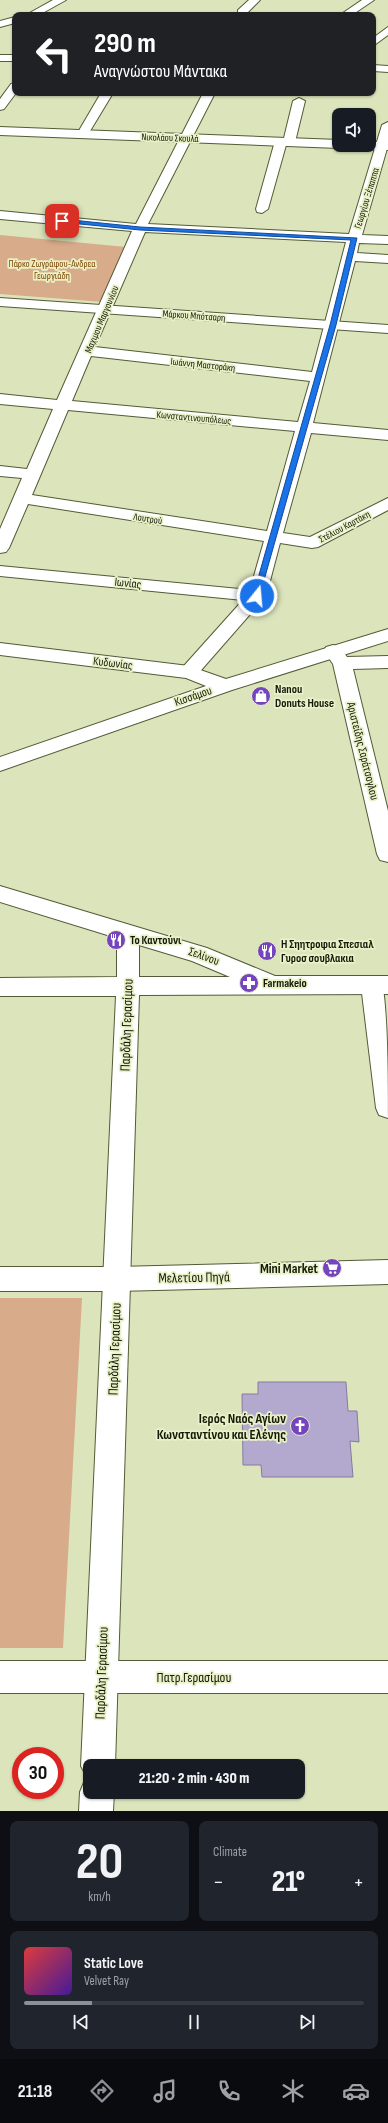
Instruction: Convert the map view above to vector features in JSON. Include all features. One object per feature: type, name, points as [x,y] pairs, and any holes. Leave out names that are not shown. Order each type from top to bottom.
[{"type":"street","points":[[37,12],[61,0]]},
{"type":"street","points":[[242,12],[255,0]]},
{"type":"street","points":[[348,1],[365,2]]},
{"type":"street","points":[[350,12],[365,2]]},
{"type":"street","points":[[0,24],[12,21]]},
{"type":"street","points":[[376,46],[388,30]]},
{"type":"street","points":[[0,58],[12,58]]},
{"type":"street","points":[[376,68],[388,69]]},
{"type":"street","points":[[0,107],[12,90]]},
{"type":"street","points":[[83,134],[105,96]]},
{"type":"street","name":"Μαχιμου Mαργουνίου","points":[[0,548],[31,474],[88,351],[140,228],[207,96]]},
{"type":"street","points":[[262,208],[299,101]]},
{"type":"street","name":"Γεωργίου Ξέπαππα","points":[[257,596],[333,325],[354,238],[385,146],[388,125]]},
{"type":"street","name":"Νικολάου Σκουλά","points":[[0,131],[332,144]]},
{"type":"street","points":[[0,215],[140,228],[388,240]]},
{"type":"street","points":[[349,258],[388,259]]},
{"type":"street","name":"Μάρκου Μπότσαρη","points":[[0,302],[388,329]]},
{"type":"street","name":"Ιωάννη Μαστοράκη","points":[[88,351],[318,377]]},
{"type":"street","name":"Κωνσταντινουπόλεως","points":[[0,399],[388,435]]},
{"type":"street","points":[[0,472],[31,474]]},
{"type":"street","name":"Λουτρού","points":[[21,498],[274,538]]},
{"type":"street","name":"Στέλιου Καρτάκη","points":[[274,538],[312,543],[388,503]]},
{"type":"street","name":"Ιωνίας","points":[[0,571],[257,596]]},
{"type":"street","points":[[189,672],[257,596]]},
{"type":"street","name":"Κισσάμου","points":[[0,764],[225,686],[338,657],[388,635]]},
{"type":"street","name":"Κυδωνίας","points":[[0,649],[189,672],[225,686]]},
{"type":"street","name":"Κισσάμου","points":[[338,657],[388,662]]},
{"type":"street","name":"Αριστείδης Σαράτσογλου","points":[[338,657],[388,854]]},
{"type":"street","name":"Σελίνου","points":[[0,894],[199,954],[252,975],[270,984],[381,985]]},
{"type":"street","name":"Παρδάλη Γερασίμου","points":[[98,1759],[128,988],[128,932]]},
{"type":"street","points":[[0,987],[128,988],[270,984]]},
{"type":"street","points":[[381,985],[388,1108]]},
{"type":"street","name":"Μελετίου Πηγά","points":[[0,1279],[117,1279],[388,1272]]},
{"type":"street","name":"Πατρ.Γερασίμου","points":[[0,1677],[388,1677]]},
{"type":"street","points":[[96,1811],[97,1799]]},
{"type":"green space","name":"Πάρκο Ζωγράφου-Ανδρεα Γεωργιάδη","points":[[0,235],[126,247],[103,302],[0,294]]},
{"type":"green space","points":[[0,1298],[82,1298],[63,1648],[0,1648]]},
{"type":"building","name":"Ιερός Ναός Αγίων Κωνσταντίνου και Ελένης","points":[[258,1382],[346,1382],[348,1411],[357,1411],[359,1442],[350,1441],[353,1477],[262,1477],[261,1465],[243,1465],[242,1394],[258,1394]]},
{"type":"place","name":"Nanou Donuts House","points":[[261,696]]},
{"type":"place","name":"Το Καντούνι","points":[[116,940]]},
{"type":"place","name":"Η Σηητροφια Σπεσιαλ Γυροσ σουβλακια","points":[[267,951]]},
{"type":"place","name":"Farmakeio","points":[[249,983]]},
{"type":"place","name":"Mini Market","points":[[332,1268]]},
{"type":"place","name":"Ιερός Ναός Αγίων Κωνσταντίνου και Ελένης","points":[[300,1426]]},
{"type":"route","points":[[62,221],[140,228],[354,238],[333,325],[257,596]]}]
